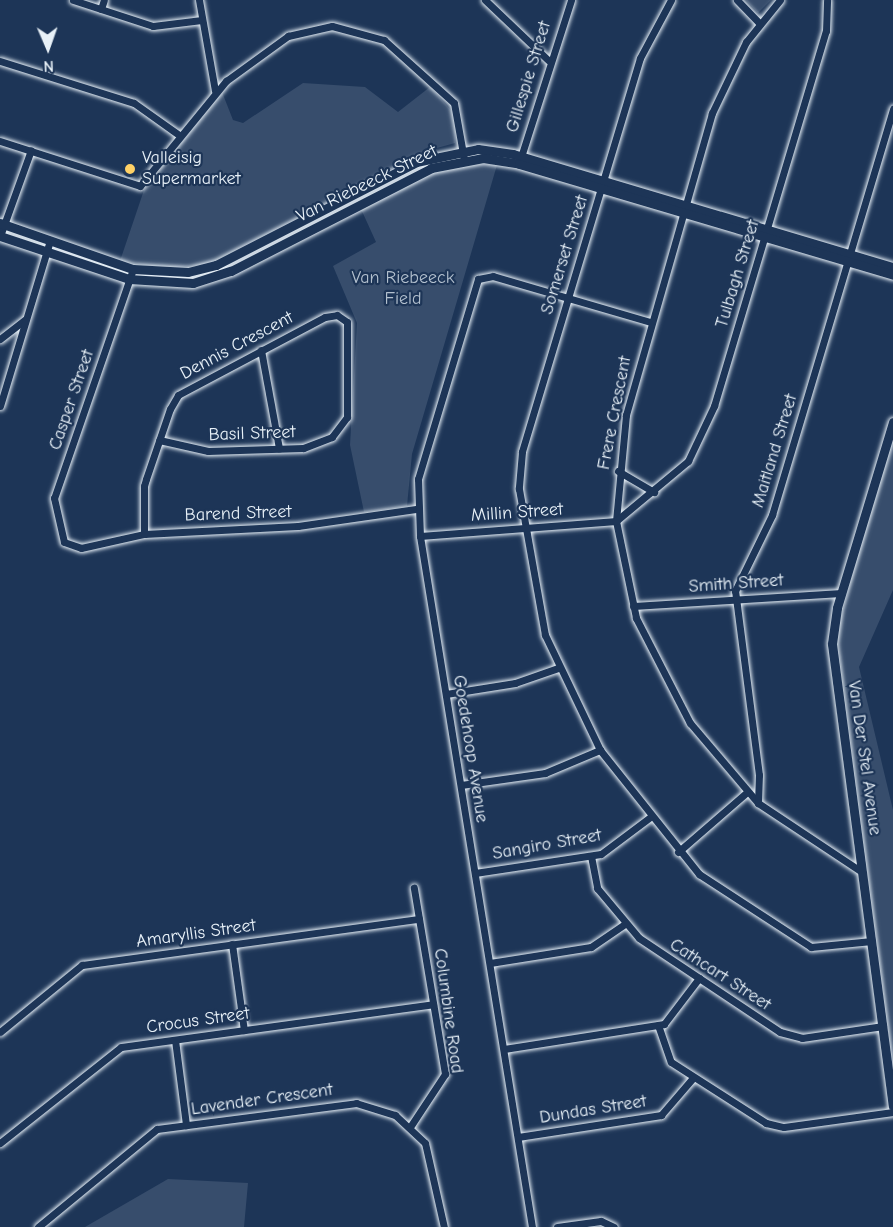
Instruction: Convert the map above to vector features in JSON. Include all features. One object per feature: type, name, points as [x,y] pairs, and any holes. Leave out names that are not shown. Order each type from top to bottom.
[{"type":"street","points":[[73,0],[153,27],[202,20]]},
{"type":"street","points":[[101,9],[104,0]]},
{"type":"street","points":[[199,0],[215,91]]},
{"type":"street","points":[[485,0],[548,60]]},
{"type":"street","name":"Gillespie Street","points":[[520,160],[548,60],[571,0]]},
{"type":"street","name":"Somerset Street","points":[[671,0],[640,58],[522,452],[524,528],[545,635],[558,668],[600,750],[649,818],[678,852],[712,885],[811,947],[872,941]]},
{"type":"street","points":[[737,0],[760,24]]},
{"type":"street","name":"Frere Crescent","points":[[780,0],[760,24],[720,90],[650,322],[618,471],[616,521],[633,606],[678,704],[758,803],[862,872]]},
{"type":"street","name":"Tulbagh Street","points":[[616,521],[654,492],[688,461],[708,421],[826,31],[827,0]]},
{"type":"street","points":[[0,141],[138,186],[215,91],[288,36],[324,26],[350,29],[384,40],[454,103],[464,154]]},
{"type":"street","points":[[0,61],[134,103],[178,135]]},
{"type":"street","name":"Maitland Street","points":[[734,600],[772,516],[893,109]]},
{"type":"street","points":[[0,236],[2,224],[31,150]]},
{"type":"street","name":"Van Riebeeck Street","points":[[0,236],[129,279],[174,285],[216,277],[422,172],[464,154]]},
{"type":"street","name":"Van Riebeeck Street","points":[[2,224],[132,269],[175,273],[211,266],[416,162],[464,154],[520,160],[889,270]]},
{"type":"street","points":[[0,406],[24,320],[50,240]]},
{"type":"street","name":"Casper Street","points":[[64,542],[54,498],[132,269]]},
{"type":"street","name":"Goedehoop Avenue","points":[[532,1227],[416,508],[420,465],[476,280],[494,276],[568,298]]},
{"type":"street","points":[[568,298],[650,322]]},
{"type":"street","name":"Dennis Crescent","points":[[144,534],[143,492],[159,440],[181,392],[330,315],[346,320],[351,334],[342,429]]},
{"type":"street","points":[[0,339],[24,320]]},
{"type":"street","points":[[261,350],[279,448]]},
{"type":"street","name":"Van Der Stel Avenue","points":[[893,422],[842,592],[832,651],[893,1106]]},
{"type":"street","name":"Basil Street","points":[[159,440],[208,451],[279,448],[310,446],[342,429]]},
{"type":"street","points":[[618,471],[654,492]]},
{"type":"street","name":"Barend Street","points":[[64,542],[81,548],[144,534],[298,526],[416,508]]},
{"type":"street","name":"Millin Street","points":[[420,536],[616,521]]},
{"type":"street","name":"Smith Street","points":[[633,606],[842,592]]},
{"type":"street","points":[[734,600],[759,775],[758,803]]},
{"type":"street","points":[[446,694],[515,683],[558,668]]},
{"type":"street","points":[[461,785],[545,773],[600,750]]},
{"type":"street","points":[[678,852],[747,792]]},
{"type":"street","name":"Sangiro Street","points":[[476,873],[591,856],[614,848],[649,818]]},
{"type":"street","name":"Cathcart Street","points":[[591,856],[597,888],[646,945],[794,1037],[883,1026]]},
{"type":"street","name":"Columbine Road","points":[[410,1128],[444,1079],[414,888]]},
{"type":"street","name":"Amaryllis Street","points":[[0,1032],[82,965],[419,919]]},
{"type":"street","points":[[490,963],[591,947],[626,923]]},
{"type":"street","points":[[232,944],[244,1030]]},
{"type":"street","points":[[504,1049],[658,1025],[673,1017],[699,978]]},
{"type":"street","name":"Crocus Street","points":[[0,1143],[109,1053],[175,1040],[433,1004]]},
{"type":"street","points":[[658,1025],[666,1057],[692,1079],[775,1126],[893,1112]]},
{"type":"street","points":[[175,1040],[186,1125]]},
{"type":"street","name":"Dundas Street","points":[[518,1137],[662,1115],[692,1079]]},
{"type":"street","name":"Lavender Crescent","points":[[38,1227],[146,1135],[186,1125],[356,1103],[386,1110],[410,1128],[432,1160],[444,1227]]},
{"type":"street","points":[[557,1227],[601,1221],[614,1227]]},
{"type":"green space","points":[[746,0],[771,0],[758,13]]},
{"type":"green space","points":[[303,83],[365,87],[398,112],[430,87],[456,116],[455,143],[426,151],[208,264],[166,268],[120,261],[144,190],[222,92],[233,120],[243,123]]},
{"type":"green space","name":"Van Riebeeck Field","points":[[465,164],[497,165],[412,454],[407,506],[364,512],[350,445],[357,323],[333,266],[376,242],[361,209],[439,169]]},
{"type":"green space","points":[[893,422],[893,590],[859,667],[893,810],[893,1060],[837,634]]},
{"type":"green space","points":[[168,1179],[248,1183],[244,1227],[85,1227]]},
{"type":"place","name":"Valleisig Supermarket","points":[[130,169]]}]
